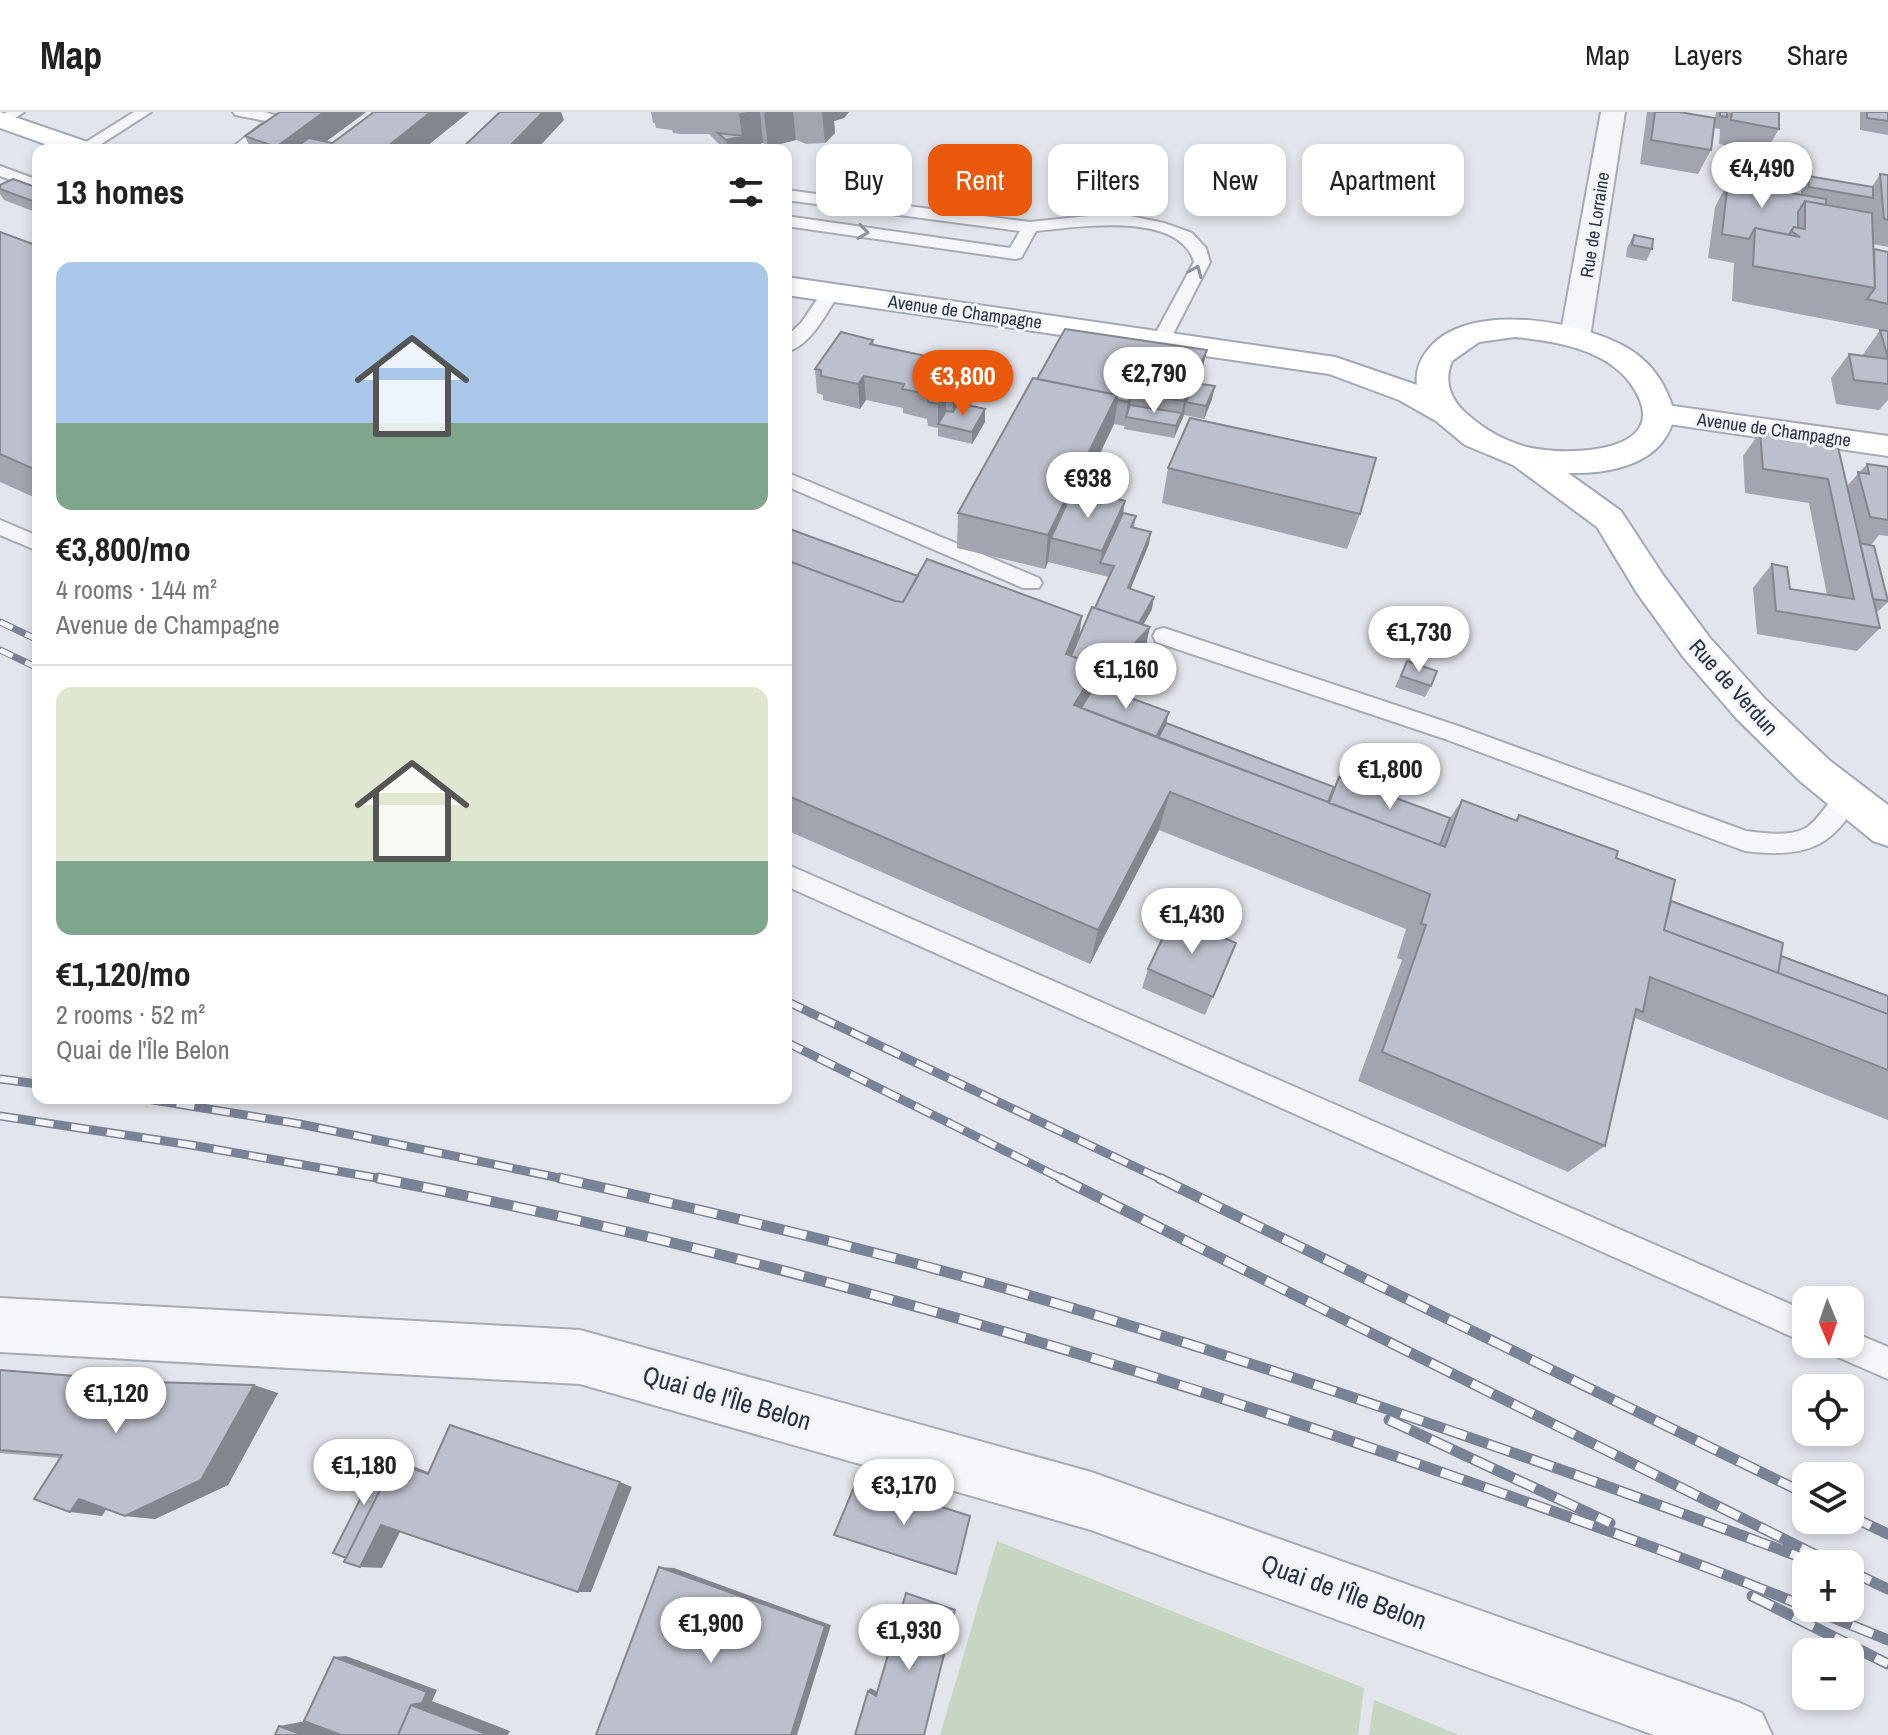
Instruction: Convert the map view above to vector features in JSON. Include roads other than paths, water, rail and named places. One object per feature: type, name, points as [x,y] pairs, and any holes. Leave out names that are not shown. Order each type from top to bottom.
[{"type":"main road","points":[[6,118],[72,144]]},
{"type":"main road","name":"Avenue de Champagne","points":[[792,287],[1335,366],[1410,393],[1446,413]]},
{"type":"main road","points":[[1515,328],[1575,337],[1608,351],[1635,370],[1653,391],[1659,414],[1655,429],[1644,443],[1627,454],[1605,461],[1578,463],[1520,455],[1464,430],[1446,413],[1434,395],[1430,377],[1434,362],[1445,348],[1476,334],[1515,328]]},
{"type":"main road","name":"Avenue de Champagne","points":[[1335,366],[1445,348]]},
{"type":"main road","name":"Avenue de Champagne","points":[[1659,414],[1888,446]]},
{"type":"main road","points":[[1609,519],[1627,454]]},
{"type":"main road","name":"Rue de Verdun","points":[[1520,455],[1609,519],[1650,584],[1697,648],[1751,709],[1815,771],[1888,829]]},
{"type":"street","name":"Rue de Lorraine","points":[[1575,337],[1613,112]]},
{"type":"street","name":"Quai de l'Île Belon","points":[[0,1325],[580,1357],[1091,1501],[1740,1735]]},
{"type":"lane","points":[[93,144],[144,112]]},
{"type":"lane","points":[[240,112],[279,119],[245,144]]},
{"type":"lane","points":[[0,171],[32,183]]},
{"type":"lane","points":[[792,196],[1030,227],[1130,221],[1158,226],[1186,236],[1198,248],[1202,262],[1161,340]]},
{"type":"lane","points":[[792,222],[1015,254],[1030,227]]},
{"type":"lane","points":[[792,342],[808,327],[831,292]]},
{"type":"lane","points":[[792,481],[1031,583]]},
{"type":"lane","points":[[0,527],[32,541]]},
{"type":"lane","points":[[1164,636],[1453,733],[1745,841],[1778,845],[1803,841],[1834,823],[1848,797]]},
{"type":"lane","points":[[792,878],[1792,1321]]},
{"type":"lane","points":[[1864,1353],[1888,1363]]},
{"type":"railway","points":[[0,622],[32,637]]},
{"type":"railway","points":[[0,650],[32,665]]},
{"type":"railway","points":[[792,1004],[1163,1180]]},
{"type":"railway","points":[[792,1045],[1064,1180]]},
{"type":"railway","points":[[0,1079],[32,1083]]},
{"type":"railway","points":[[178,1104],[300,1124],[565,1179]]},
{"type":"railway","points":[[0,1116],[191,1145],[386,1180]]},
{"type":"railway","points":[[378,1178],[386,1180]]},
{"type":"railway","points":[[560,1178],[565,1179]]},
{"type":"railway","points":[[1060,1178],[1806,1550]]},
{"type":"railway","points":[[1159,1178],[1792,1487]]},
{"type":"railway","points":[[565,1179],[888,1256],[1101,1317],[1411,1417],[1792,1554]]},
{"type":"railway","points":[[386,1180],[509,1205],[770,1267],[1029,1339],[1412,1462],[1792,1601]]},
{"type":"railway","points":[[1389,1420],[1610,1523]]},
{"type":"railway","points":[[1864,1523],[1888,1534]]},
{"type":"railway","points":[[1864,1578],[1888,1589]]},
{"type":"railway","points":[[1752,1596],[1888,1664]]},
{"type":"railway","points":[[1844,1622],[1888,1640]]}]
